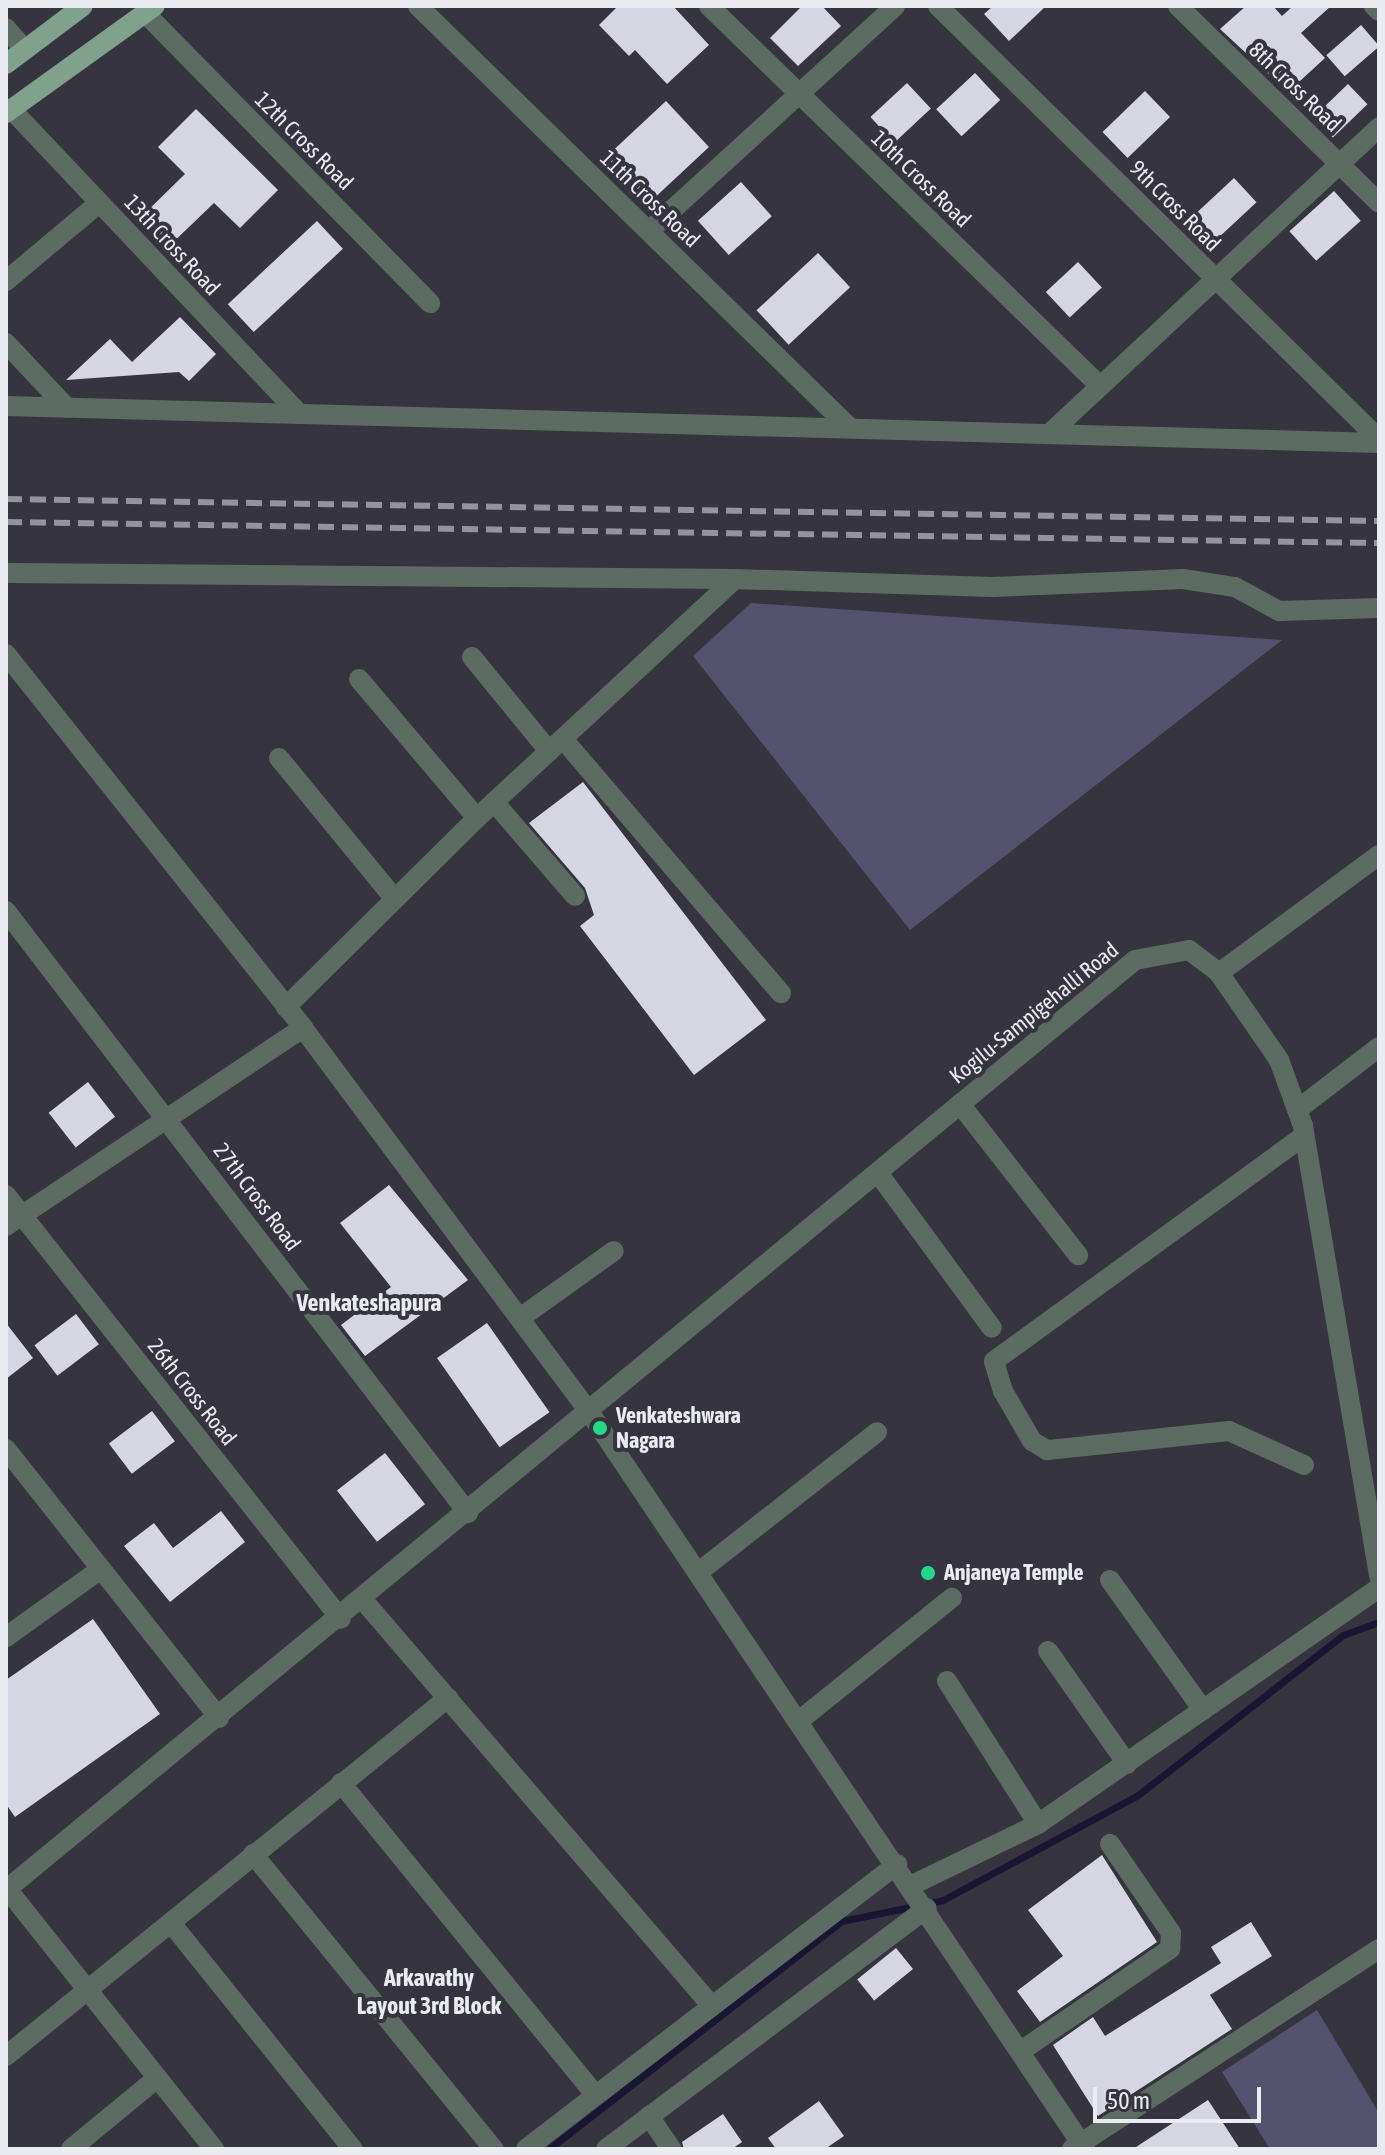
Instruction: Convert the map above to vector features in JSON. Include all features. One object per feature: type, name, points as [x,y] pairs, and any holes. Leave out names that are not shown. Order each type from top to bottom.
[{"type":"main road","points":[[6,64],[83,6]]},
{"type":"main road","points":[[8,111],[150,10]]},
{"type":"street","name":"11th Cross Road","points":[[418,6],[848,426]]},
{"type":"street","name":"10th Cross Road","points":[[709,6],[1100,386]]},
{"type":"street","points":[[649,231],[895,6]]},
{"type":"street","name":"9th Cross Road","points":[[938,6],[1379,441]]},
{"type":"street","name":"8th Cross Road","points":[[1178,6],[1379,203]]},
{"type":"street","points":[[1374,6],[1379,11]]},
{"type":"street","name":"12th Cross Road","points":[[150,10],[430,303]]},
{"type":"street","points":[[6,28],[25,50]]},
{"type":"street","name":"13th Cross Road","points":[[8,111],[299,414]]},
{"type":"street","points":[[1049,434],[1379,127]]},
{"type":"street","points":[[6,281],[99,203]]},
{"type":"street","points":[[6,343],[66,407]]},
{"type":"street","points":[[6,406],[1379,441]]},
{"type":"street","points":[[6,573],[735,579],[992,587],[1183,579],[1235,587],[1279,611],[1379,608]]},
{"type":"street","points":[[286,1007],[477,818],[735,579]]},
{"type":"street","points":[[6,654],[303,1028],[590,1413],[920,1898],[1080,2147],[1377,1956]]},
{"type":"street","points":[[472,657],[781,993]]},
{"type":"street","points":[[359,679],[477,818]]},
{"type":"street","points":[[279,758],[394,898]]},
{"type":"street","points":[[494,802],[575,896]]},
{"type":"street","points":[[1219,973],[1379,855]]},
{"type":"street","name":"27th Cross Road","points":[[6,911],[468,1513]]},
{"type":"street","name":"Kogilu-Sampigehalli Road","points":[[87,1990],[7,1889],[341,1619],[1135,960],[1189,950],[1219,973],[1279,1060],[1304,1136],[1379,1577]]},
{"type":"street","points":[[14,1221],[303,1028]]},
{"type":"street","points":[[1297,1110],[1379,1047]]},
{"type":"street","points":[[960,1104],[1078,1255]]},
{"type":"street","points":[[1304,1136],[994,1361],[1003,1391],[1032,1441],[1047,1450],[1229,1431],[1304,1465]]},
{"type":"street","points":[[878,1173],[992,1328]]},
{"type":"street","name":"26th Cross Road","points":[[6,1195],[14,1221],[341,1619]]},
{"type":"street","points":[[520,1318],[614,1251]]},
{"type":"street","points":[[700,1571],[877,1432]]},
{"type":"street","points":[[6,1449],[219,1718]]},
{"type":"street","points":[[6,1637],[101,1569]]},
{"type":"street","points":[[1110,1580],[1203,1710]]},
{"type":"street","points":[[606,2149],[920,1898],[1127,1764],[1379,1588]]},
{"type":"street","points":[[800,1720],[952,1598]]},
{"type":"street","points":[[363,1600],[710,2004]]},
{"type":"street","points":[[1048,1651],[1127,1764]]},
{"type":"street","points":[[947,1681],[1038,1824]]},
{"type":"street","points":[[6,2056],[448,1698]]},
{"type":"street","points":[[341,1783],[595,2094]]},
{"type":"street","points":[[1021,2051],[1170,1949],[1171,1933],[1110,1844]]},
{"type":"street","points":[[253,1854],[494,2149]]},
{"type":"street","points":[[526,2149],[710,2004],[897,1864]]},
{"type":"street","points":[[171,1923],[353,2149]]},
{"type":"street","points":[[87,1990],[214,2149]]},
{"type":"street","points":[[71,2149],[157,2078]]},
{"type":"street","points":[[649,2116],[671,2149]]},
{"type":"shaded area","points":[[751,603],[1282,640],[910,930],[693,656]]},
{"type":"shaded area","points":[[1317,2010],[1379,2113],[1379,2149],[1270,2149],[1222,2072]]},
{"type":"building","points":[[618,6],[673,6],[709,45],[667,84],[635,50],[629,56],[599,25]]},
{"type":"building","points":[[802,6],[822,6],[841,26],[798,66],[770,38]]},
{"type":"building","points":[[993,6],[1046,6],[1009,41],[984,14]]},
{"type":"building","points":[[1246,6],[1273,6],[1282,16],[1293,6],[1331,6],[1301,33],[1325,58],[1288,92],[1220,29]]},
{"type":"building","points":[[1361,25],[1379,46],[1345,76],[1326,55]]},
{"type":"building","points":[[975,73],[1000,100],[961,136],[936,109]]},
{"type":"building","points":[[907,83],[931,109],[894,143],[870,117]]},
{"type":"building","points":[[1348,84],[1367,104],[1333,137],[1313,117]]},
{"type":"building","points":[[1145,91],[1170,117],[1128,158],[1103,132]]},
{"type":"building","points":[[666,101],[709,147],[649,203],[606,157]]},
{"type":"building","points":[[196,109],[278,190],[240,228],[214,203],[166,249],[138,220],[185,174],[158,147]]},
{"type":"building","points":[[1234,178],[1257,202],[1214,242],[1192,218]]},
{"type":"building","points":[[741,182],[772,216],[729,255],[698,221]]},
{"type":"building","points":[[1334,191],[1361,221],[1316,261],[1289,231]]},
{"type":"building","points":[[317,221],[343,249],[254,332],[228,304]]},
{"type":"building","points":[[818,253],[850,287],[789,345],[757,310]]},
{"type":"building","points":[[1078,262],[1102,288],[1070,318],[1046,292]]},
{"type":"building","points":[[180,317],[216,354],[189,381],[179,372],[66,380],[110,339],[132,362]]},
{"type":"building","points":[[583,782],[766,1020],[694,1075],[580,926],[594,915],[585,888],[529,823]]},
{"type":"building","points":[[88,1082],[115,1117],[76,1147],[49,1113]]},
{"type":"building","points":[[389,1185],[468,1280],[365,1356],[341,1325],[391,1287],[340,1223]]},
{"type":"building","points":[[76,1314],[99,1344],[57,1376],[34,1345]]},
{"type":"building","points":[[6,1323],[33,1358],[6,1379]]},
{"type":"building","points":[[487,1323],[550,1412],[500,1447],[437,1358]]},
{"type":"building","points":[[152,1411],[175,1441],[132,1474],[109,1443]]},
{"type":"building","points":[[385,1453],[425,1504],[377,1542],[337,1491]]},
{"type":"building","points":[[221,1511],[245,1542],[170,1602],[124,1546],[154,1523],[173,1548]]},
{"type":"building","points":[[93,1619],[160,1714],[15,1817],[6,1804],[6,1680]]},
{"type":"building","points":[[1102,1855],[1157,1942],[1040,2022],[1017,1991],[1063,1956],[1028,1910]]},
{"type":"building","points":[[1251,1922],[1272,1956],[1210,1995],[1232,2029],[1098,2116],[1053,2045],[1093,2017],[1105,2036],[1221,1963],[1211,1947]]},
{"type":"building","points":[[896,1948],[913,1969],[874,2000],[857,1979]]},
{"type":"building","points":[[1208,2100],[1240,2149],[1133,2149]]},
{"type":"building","points":[[819,2101],[844,2136],[825,2149],[776,2149],[768,2138]]},
{"type":"building","points":[[723,2114],[742,2142],[732,2149],[684,2149],[682,2142]]},
{"type":"waterway","points":[[549,2149],[842,1921],[943,1900],[1138,1795],[1343,1635],[1379,1622]]},
{"type":"railway","points":[[6,499],[1379,521]]},
{"type":"railway","points":[[6,522],[1379,543]]},
{"type":"place","name":"Venkateshwara Nagara","points":[[600,1428]]},
{"type":"place","name":"Anjaneya Temple","points":[[928,1573]]},
{"type":"district","name":"Venkateshapura","points":[[369,1303]]},
{"type":"district","name":"Arkavathy Layout 3rd Block","points":[[429,1992]]}]
